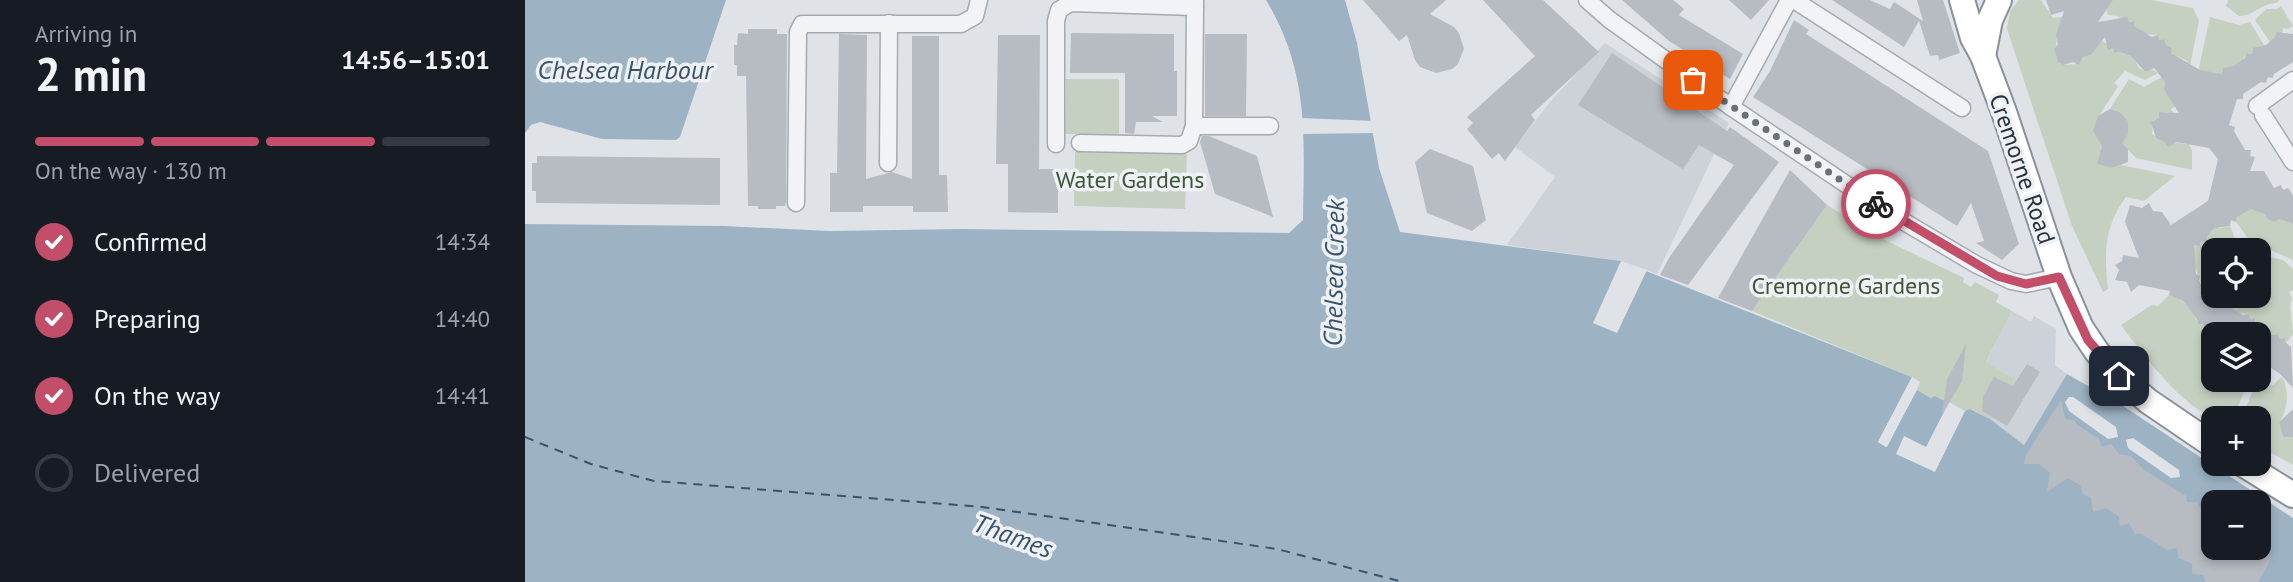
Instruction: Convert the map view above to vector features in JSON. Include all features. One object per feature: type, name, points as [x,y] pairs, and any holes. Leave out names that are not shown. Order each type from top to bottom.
[{"type":"highway","name":"Cremorne Road","points":[[1962,0],[1973,38],[1983,56],[2059,277],[2088,340],[2119,376],[2148,401],[2201,437]]},
{"type":"highway","points":[[1979,0],[1989,3],[1998,0]]},
{"type":"highway","points":[[1983,56],[1990,20],[1998,0]]},
{"type":"highway","points":[[2262,476],[2293,495]]},
{"type":"street","points":[[1587,0],[1609,20],[1731,107],[1886,211],[1997,276],[2026,284],[2059,277]]},
{"type":"street","points":[[1731,107],[1791,0],[1962,108]]},
{"type":"street","points":[[1056,144],[1056,21],[1059,10],[1070,3],[1195,4],[1194,126],[1189,141],[1182,145],[1080,143]]},
{"type":"street","points":[[796,203],[798,32],[802,24],[961,24],[977,8]]},
{"type":"street","points":[[888,163],[889,23]]},
{"type":"street","points":[[2293,80],[2260,111],[2293,162]]},
{"type":"street","points":[[1194,126],[1270,126]]},
{"type":"shaded area","points":[[1605,43],[1729,123],[1657,274],[1621,261],[1507,245],[1555,177],[1515,147],[1550,102]]},
{"type":"shaded area","points":[[2012,311],[2031,322],[2034,316],[2056,329],[2055,365],[2067,374],[2024,445],[1990,419],[2017,380],[1986,363]]},
{"type":"green space","points":[[2019,0],[2041,0],[2053,18],[2062,17],[2055,49],[2058,62],[2063,65],[2079,64],[2083,57],[2093,53],[2091,43],[2102,41],[2114,48],[2115,53],[2126,54],[2130,51],[2139,68],[2145,72],[2151,69],[2158,73],[2145,80],[2125,71],[2114,83],[2118,86],[2097,123],[2097,138],[2102,147],[2098,164],[2112,168],[2121,165],[2175,176],[2144,201],[2126,197],[2119,208],[2107,241],[2108,289],[2103,292],[2072,226],[2007,29],[2010,11]]},
{"type":"green space","points":[[2113,0],[2151,0],[2193,8],[2199,21],[2190,66],[2187,61],[2171,53],[2171,48],[2166,45],[2164,39],[2159,40],[2158,35],[2145,34],[2134,26],[2133,21],[2108,15],[2105,5]]},
{"type":"green space","points":[[2228,0],[2279,0],[2250,14],[2239,16],[2226,6]]},
{"type":"green space","points":[[2281,6],[2293,26],[2283,28],[2282,33],[2270,42],[2255,20],[2266,9],[2277,9]]},
{"type":"green space","points":[[2210,17],[2239,25],[2250,22],[2264,45],[2258,49],[2253,48],[2252,54],[2246,53],[2241,66],[2223,69],[2222,74],[2201,71],[2199,68]]},
{"type":"green space","points":[[2162,77],[2165,82],[2164,91],[2178,105],[2171,109],[2173,113],[2160,112],[2159,118],[2153,121],[2152,134],[2163,141],[2188,142],[2192,151],[2192,170],[2136,158],[2122,143],[2128,135],[2128,121],[2120,112],[2110,109],[2129,79],[2144,87]]},
{"type":"green space","name":"Water Gardens","points":[[1066,79],[1119,79],[1119,134],[1065,134]]},
{"type":"green space","name":"Water Gardens","points":[[1075,152],[1187,154],[1185,209],[1074,206]]},
{"type":"green space","name":"Cremorne Gardens","points":[[1827,205],[1887,241],[1964,278],[1963,282],[1971,287],[1975,282],[1999,295],[1996,302],[2012,311],[1986,362],[2017,380],[1994,418],[1990,419],[1971,409],[1965,411],[1936,396],[1931,398],[1917,390],[1920,382],[1912,377],[1752,311]]},
{"type":"green space","points":[[2250,205],[2265,214],[2267,219],[2274,222],[2279,219],[2293,224],[2293,260],[2271,250],[2271,238],[2248,238],[2236,222],[2237,217]]},
{"type":"green space","points":[[2215,225],[2219,228],[2230,226],[2235,238],[2207,238]]},
{"type":"green space","points":[[2201,241],[2201,283],[2189,249],[2194,245],[2200,246]]},
{"type":"green space","points":[[2271,257],[2283,260],[2293,269],[2293,290],[2289,292],[2292,298],[2290,306],[2293,334],[2286,343],[2278,334],[2271,334],[2271,322],[2255,322],[2255,318],[2250,319],[2249,314],[2236,313],[2230,308],[2271,308]]},
{"type":"green space","points":[[2169,295],[2179,299],[2194,314],[2198,324],[2201,324],[2201,392],[2244,392],[2238,406],[2201,406],[2201,410],[2178,393],[2139,349],[2121,325],[2152,305],[2158,306]]},
{"type":"green space","points":[[2281,377],[2286,387],[2287,400],[2279,422],[2283,437],[2293,437],[2293,465],[2271,453],[2271,406],[2247,406],[2252,392],[2271,392],[2273,385]]},
{"type":"water","name":"Chelsea Harbour","points":[[525,0],[726,0],[680,137],[676,140],[602,139],[540,122],[531,125],[525,133]]},
{"type":"water","points":[[1266,0],[1345,0],[1357,43],[1379,168],[1400,232],[1621,261],[1912,377],[1878,442],[1886,447],[1917,390],[1931,398],[1935,396],[1965,411],[1970,409],[1990,419],[2024,445],[2067,374],[2123,406],[2201,457],[2201,476],[2229,476],[2250,490],[2201,490],[2201,560],[2271,560],[2271,504],[2293,518],[2293,582],[525,582],[525,224],[724,226],[830,231],[962,229],[1289,233],[1303,220],[1304,162],[1301,107],[1290,54]]},
{"type":"pier","points":[[1300,118],[1374,121],[1376,133],[1300,134]]},
{"type":"pier","points":[[1621,261],[1647,270],[1617,333],[1593,323]]},
{"type":"pier","points":[[1912,377],[1915,379],[1883,441],[1885,442],[1914,388],[1918,387],[1887,447],[1878,442]]},
{"type":"pier","points":[[2069,397],[2073,397],[2116,427],[2118,437],[2108,439],[2069,411],[2065,402]]},
{"type":"pier","points":[[1949,402],[1965,411],[1935,472],[1896,454],[1904,436],[1926,447]]},
{"type":"pier","points":[[2133,438],[2179,470],[2180,477],[2171,478],[2128,448],[2126,440]]},
{"type":"building","points":[[1363,0],[1446,0],[1430,14],[1454,27],[1459,33],[1464,49],[1458,64],[1452,69],[1436,73],[1420,67],[1407,35],[1399,41]]},
{"type":"building","points":[[1483,0],[1543,0],[1599,52],[1531,115],[1535,120],[1505,161],[1499,153],[1492,159],[1467,129],[1473,123],[1467,117],[1535,56]]},
{"type":"building","points":[[1622,0],[1673,0],[1684,9],[1679,15],[1743,54],[1730,79],[1669,41]]},
{"type":"building","points":[[1729,0],[1769,0],[1751,20]]},
{"type":"building","points":[[1832,0],[1870,0],[1890,9],[1894,2],[1923,21],[1917,0],[1943,0],[1960,53],[1939,60],[1938,55],[1930,56],[1919,21],[1904,47]]},
{"type":"building","points":[[2046,0],[2113,0],[2098,22],[2127,17],[2129,22],[2134,21],[2134,26],[2152,37],[2158,35],[2159,40],[2164,39],[2166,45],[2172,48],[2171,53],[2200,70],[2222,74],[2223,68],[2234,66],[2245,58],[2246,53],[2252,54],[2253,48],[2266,45],[2275,37],[2276,32],[2293,34],[2293,62],[2274,74],[2273,78],[2268,77],[2266,83],[2261,82],[2243,94],[2243,99],[2237,99],[2229,125],[2235,127],[2234,131],[2245,150],[2251,150],[2250,156],[2255,157],[2250,171],[2264,171],[2274,188],[2281,185],[2283,190],[2288,188],[2293,195],[2293,224],[2279,219],[2274,222],[2267,219],[2265,214],[2251,209],[2237,217],[2236,222],[2231,220],[2230,226],[2214,228],[2207,238],[2201,238],[2200,246],[2194,245],[2196,274],[2200,276],[2201,284],[2201,308],[2231,308],[2243,315],[2249,314],[2250,319],[2255,318],[2255,322],[2198,324],[2183,301],[2169,295],[2170,291],[2139,285],[2131,292],[2127,282],[2115,280],[2119,270],[2115,265],[2122,261],[2123,255],[2139,258],[2125,222],[2130,205],[2142,208],[2149,203],[2153,211],[2162,212],[2171,225],[2208,201],[2218,159],[2209,148],[2176,142],[2169,147],[2156,138],[2151,122],[2159,118],[2159,112],[2179,113],[2164,90],[2165,82],[2154,68],[2145,72],[2131,56],[2114,53],[2114,48],[2108,50],[2105,37],[2091,55],[2083,57],[2079,65],[2073,62],[2063,65],[2058,62],[2054,49],[2058,44],[2056,35],[2064,11],[2051,15]]},
{"type":"building","points":[[1794,20],[1809,30],[1806,34],[1988,151],[2019,244],[2002,260],[1976,243],[1984,241],[1971,203],[1957,226],[1753,97],[1770,71]]},
{"type":"building","points":[[748,29],[777,29],[777,34],[787,34],[786,202],[785,206],[776,206],[776,209],[748,206],[746,76],[737,76],[734,45],[737,45],[738,33],[748,34]]},
{"type":"building","points":[[1071,33],[1174,34],[1177,116],[1152,116],[1163,122],[1136,122],[1134,134],[1125,133],[1125,73],[1070,73]]},
{"type":"building","points":[[839,34],[867,35],[866,179],[892,172],[912,179],[912,36],[939,36],[939,175],[947,175],[948,212],[913,212],[913,206],[863,206],[863,212],[830,212],[830,173],[837,173]]},
{"type":"building","points":[[1205,34],[1247,34],[1246,116],[1205,116]]},
{"type":"building","points":[[998,35],[1040,35],[1039,169],[1058,169],[1058,213],[1008,212],[1008,164],[996,164]]},
{"type":"building","points":[[1612,53],[1727,131],[1730,127],[1779,162],[1688,285],[1660,275],[1734,165],[1699,145],[1683,169],[1578,105]]},
{"type":"building","points":[[2110,109],[2120,112],[2128,121],[2128,135],[2122,143],[2128,149],[2128,162],[2112,168],[2097,164],[2102,147],[2093,131],[2098,116]]},
{"type":"building","points":[[1202,136],[1209,136],[1257,156],[1273,217],[1215,194],[1200,142]]},
{"type":"building","points":[[1430,149],[1473,166],[1486,220],[1472,231],[1427,213],[1415,162]]},
{"type":"building","points":[[537,156],[720,158],[720,205],[536,203],[536,191],[532,191],[532,163],[537,163]]},
{"type":"building","points":[[1790,170],[1827,205],[1752,311],[1718,298]]},
{"type":"building","points":[[2271,334],[2278,334],[2280,339],[2285,338],[2291,347],[2293,388],[2271,368]]},
{"type":"building","points":[[1966,344],[1962,381],[1942,415],[1947,379]]},
{"type":"building","points":[[2027,364],[2040,372],[2007,426],[1982,411],[1983,397],[1994,377],[2013,386]]},
{"type":"building","points":[[2061,400],[2065,419],[2075,420],[2076,424],[2099,439],[2102,447],[2111,444],[2119,454],[2131,456],[2144,470],[2186,496],[2187,502],[2197,502],[2201,509],[2201,560],[2270,561],[2258,582],[2206,582],[2203,575],[2192,574],[2192,564],[2179,558],[2177,548],[2167,550],[2142,534],[2135,534],[2129,523],[2120,526],[2119,517],[2106,508],[2093,512],[2091,498],[2083,494],[2080,485],[2068,478],[2047,492],[2050,473],[2039,464],[2024,464],[2026,455]]},
{"type":"building","points":[[2293,409],[2293,437],[2283,437],[2279,422]]},
{"type":"ferry route","points":[[525,437],[591,464],[654,481],[982,507],[1277,549],[1403,582]]},
{"type":"way so far","points":[[1693,80],[1876,204]]},
{"type":"route","points":[[1876,204],[1997,276],[2026,284],[2059,277],[2088,340],[2119,376]]},
{"type":"water label","name":"Chelsea Creek","points":[[1334,273]]},
{"type":"water label","name":"Thames","points":[[1013,536]]}]
